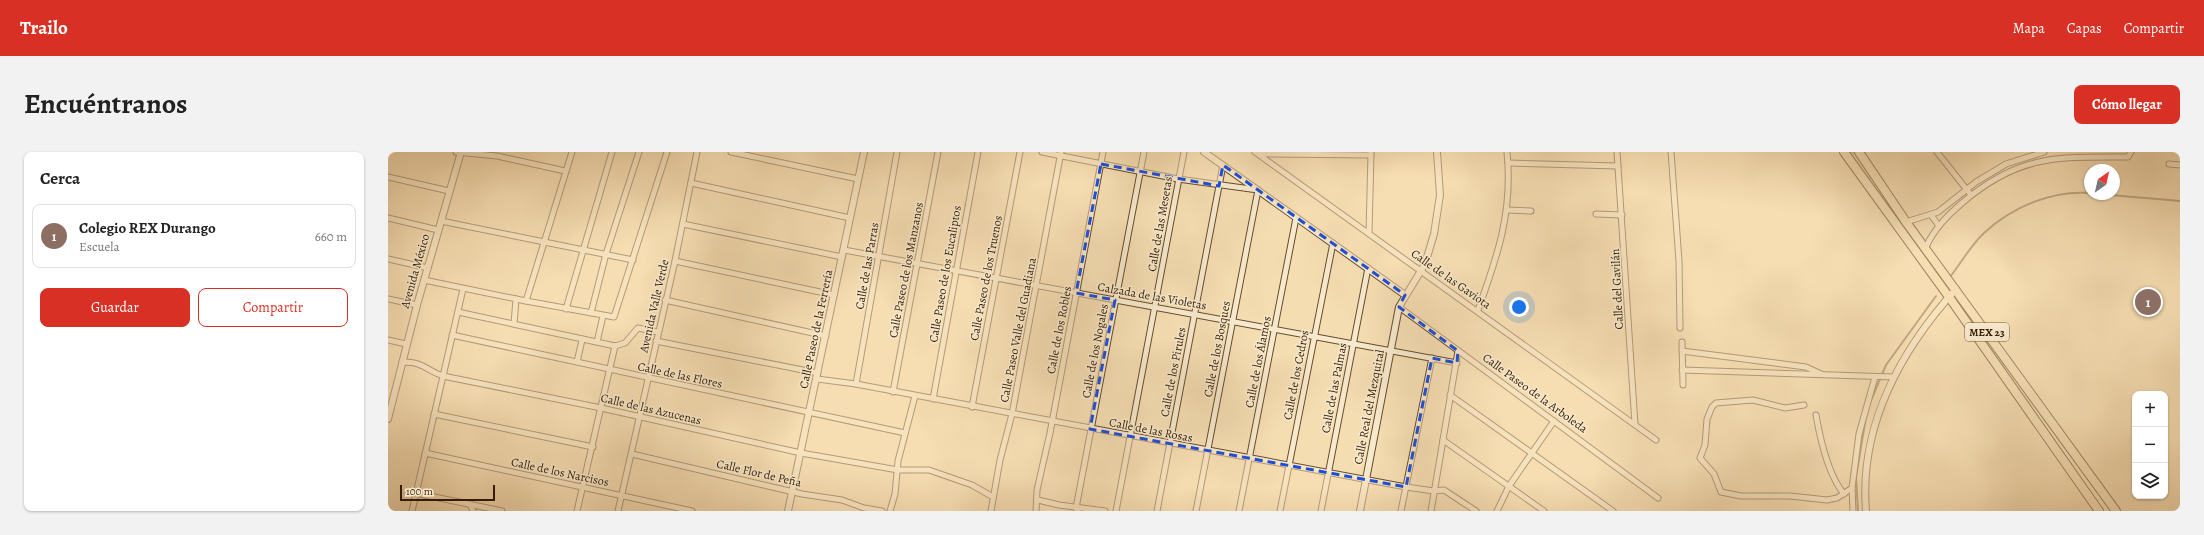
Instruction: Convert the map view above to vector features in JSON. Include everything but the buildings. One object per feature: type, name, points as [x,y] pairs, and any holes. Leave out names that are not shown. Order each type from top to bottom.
[{"type":"main road","name":"MEX 23","points":[[1844,152],[1898,225],[2099,511]]},
{"type":"main road","name":"MEX 23","points":[[1859,152],[1906,222],[1926,247],[2116,511]]},
{"type":"main road","points":[[1898,225],[1906,222]]},
{"type":"street","points":[[459,152],[497,156],[565,171]]},
{"type":"street","name":"Avenida México","points":[[388,420],[406,344],[459,152]]},
{"type":"street","points":[[526,301],[572,152]]},
{"type":"street","points":[[566,309],[612,152]]},
{"type":"street","points":[[592,313],[606,254],[639,152]]},
{"type":"street","points":[[424,280],[566,309],[614,317],[667,152]]},
{"type":"street","name":"Avenida Valle Verde","points":[[618,511],[632,454],[647,378],[675,261],[697,152]]},
{"type":"street","points":[[731,152],[858,179]]},
{"type":"street","name":"Calle Paseo de la Ferrería","points":[[788,511],[810,413],[864,152]]},
{"type":"street","name":"Calle de las Parras","points":[[856,384],[897,152]]},
{"type":"street","name":"Calle Paseo de los Manzanos","points":[[893,392],[938,152]]},
{"type":"street","name":"Calle Paseo de los Eucaliptos","points":[[933,399],[978,152]]},
{"type":"street","name":"Calle Paseo de los Truenos","points":[[972,407],[1020,152]]},
{"type":"street","points":[[1042,152],[1061,154],[1101,164],[1178,179],[1219,186],[1258,190]]},
{"type":"street","name":"Calle de los Robles","points":[[1036,511],[1038,500],[1037,490],[1052,421],[1103,152]]},
{"type":"street","name":"Calle de los Nogales","points":[[1077,509],[1090,429],[1144,152]]},
{"type":"street","name":"Calle de las Mesetas","points":[[1116,511],[1184,152]]},
{"type":"street","points":[[1204,152],[1406,295]]},
{"type":"street","name":"Calle Real del Mezquital","points":[[1360,511],[1400,307],[1421,271],[1431,246],[1436,224],[1440,195],[1437,152]]},
{"type":"street","points":[[1478,310],[1495,262],[1507,210],[1509,194],[1507,152]]},
{"type":"street","name":"Calle del Gavilán","points":[[1618,152],[1635,424]]},
{"type":"street","points":[[1671,152],[1679,261],[1680,328]]},
{"type":"street","points":[[1937,152],[1971,195]]},
{"type":"street","points":[[1906,222],[1931,215],[1947,206],[1966,189],[2018,158],[2045,152],[2046,160]]},
{"type":"street","points":[[1926,247],[1938,226],[1952,212],[1971,195],[2008,172],[2033,162],[2082,156],[2128,158],[2131,152]]},
{"type":"street","points":[[1256,153],[1371,154],[1369,233]]},
{"type":"street","name":"Calle de las Gaviota","points":[[1256,153],[1478,310],[1656,440]]},
{"type":"street","name":"Calle Paseo Valle del Guadiana","points":[[991,511],[1000,460],[1012,414],[1061,154]]},
{"type":"street","points":[[1508,163],[1618,166]]},
{"type":"street","points":[[2169,164],[2180,165]]},
{"type":"street","name":"Calle de los Pirules","points":[[1157,511],[1223,165]]},
{"type":"street","points":[[388,177],[449,191]]},
{"type":"street","points":[[690,183],[850,218]]},
{"type":"street","name":"Calle de los Bosques","points":[[1196,511],[1206,451],[1258,190]]},
{"type":"street","points":[[1947,206],[1952,212]]},
{"type":"street","points":[[1507,210],[1531,211]]},
{"type":"street","points":[[1596,214],[1622,215]]},
{"type":"street","points":[[1931,215],[1938,226]]},
{"type":"street","points":[[388,218],[438,230]]},
{"type":"street","name":"Calle de los Álamos","points":[[1239,511],[1296,218]]},
{"type":"street","points":[[441,221],[633,260]]},
{"type":"street","points":[[683,224],[842,257]]},
{"type":"street","name":"Calle de los Cedros","points":[[1280,511],[1333,243]]},
{"type":"street","name":"Calzada de las Violetas","points":[[844,250],[1036,284],[1155,308],[1233,320],[1457,363]]},
{"type":"street","points":[[388,259],[428,268]]},
{"type":"street","points":[[675,261],[834,295]]},
{"type":"street","name":"Calle de las Palmas","points":[[1321,511],[1352,344],[1368,268]]},
{"type":"street","points":[[412,511],[415,492],[463,288]]},
{"type":"street","points":[[1866,511],[1867,469],[1871,440],[1883,402],[1894,377],[1925,327],[1956,289]]},
{"type":"street","points":[[388,299],[417,305]]},
{"type":"street","points":[[514,324],[516,299]]},
{"type":"street","points":[[665,300],[826,336]]},
{"type":"street","name":"Calle Paseo de la Arboleda","points":[[1400,307],[1658,498]]},
{"type":"street","points":[[458,312],[615,346],[625,342],[638,328],[658,332]]},
{"type":"street","points":[[597,342],[604,316]]},
{"type":"street","name":"Calle de las Flores","points":[[452,335],[609,370],[905,432]]},
{"type":"street","points":[[388,340],[406,344]]},
{"type":"street","points":[[577,362],[582,340]]},
{"type":"street","name":"Calle de las Rosas","points":[[656,341],[893,392],[972,407],[1366,480],[1434,491],[1448,491],[1476,511]]},
{"type":"street","points":[[1682,342],[1683,385]]},
{"type":"street","points":[[577,511],[593,447],[615,346]]},
{"type":"street","points":[[1682,350],[1806,367],[1822,375]]},
{"type":"street","points":[[1431,511],[1458,351]]},
{"type":"street","points":[[1401,511],[1432,358]]},
{"type":"street","name":"Calle de las Azucenas","points":[[402,362],[424,365],[432,372],[443,376],[601,408],[801,453],[898,470],[929,470],[972,485],[993,497]]},
{"type":"street","points":[[1682,370],[1894,377]]},
{"type":"street","points":[[1853,511],[1852,488],[1859,434],[1876,377]]},
{"type":"street","points":[[890,511],[905,432],[915,396]]},
{"type":"street","points":[[1450,396],[1613,511]]},
{"type":"street","points":[[1804,405],[1785,408],[1759,400],[1716,403],[1712,407],[1707,419],[1706,441],[1700,455],[1701,461],[1714,474],[1718,489],[1724,494],[1748,497],[1790,496],[1827,500],[1837,498],[1852,488]]},
{"type":"street","points":[[434,414],[593,447]]},
{"type":"street","points":[[1816,415],[1820,436],[1833,476],[1844,494]]},
{"type":"street","points":[[1497,511],[1509,486],[1554,421]]},
{"type":"street","points":[[1443,440],[1544,511]]},
{"type":"street","name":"Calle de los Narcisos","points":[[425,453],[692,511]]},
{"type":"street","name":"Calle Flor de Peña","points":[[632,454],[792,492],[842,500],[864,508],[882,511]]},
{"type":"street","points":[[415,492],[502,511]]},
{"type":"street","points":[[1038,500],[1077,509],[1105,511]]},
{"type":"street","points":[[470,504],[473,511]]},
{"type":"highlighted area","points":[[1101,164],[1219,186],[1223,165],[1405,295],[1399,307],[1458,351],[1457,363],[1432,358],[1406,487],[1090,429],[1115,300],[1076,293]]},
{"type":"shaded area","points":[[1847,152],[1854,152],[1895,211],[1891,214]]},
{"type":"waterway","points":[[1950,277],[1979,238],[2007,215],[2047,197],[2061,194],[2084,193]]},
{"type":"waterway","points":[[2120,196],[2180,201]]},
{"type":"waterway","points":[[1872,398],[1886,365],[1936,296]]},
{"type":"waterway","points":[[1858,511],[1856,477],[1866,417]]},
{"type":"place","name":"Colegio REX Durango","points":[[2148,302]]}]
